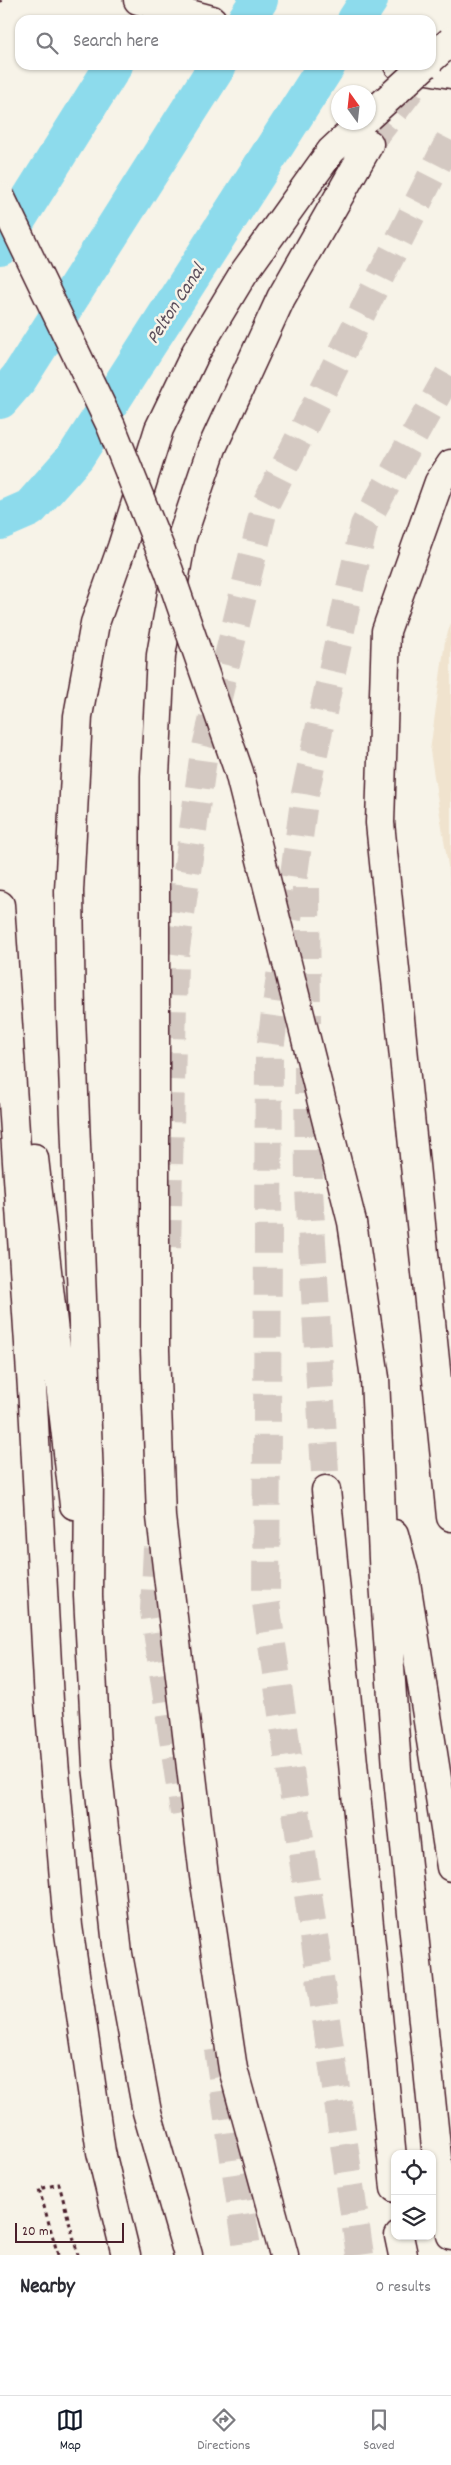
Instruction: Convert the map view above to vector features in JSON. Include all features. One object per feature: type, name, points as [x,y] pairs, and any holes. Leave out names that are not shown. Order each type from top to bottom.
[{"type":"highway","points":[[138,0],[194,15]]},
{"type":"highway","points":[[436,54],[451,41]]},
{"type":"highway","points":[[376,110],[420,70]]},
{"type":"highway","points":[[427,70],[451,74]]},
{"type":"highway","points":[[188,2255],[147,2112],[118,1954],[97,1766],[88,1596],[89,1479],[71,1016],[69,892],[78,716],[95,623],[122,547],[159,429],[196,352],[243,274],[331,151],[366,133]]},
{"type":"highway","points":[[284,2255],[233,2069],[204,1876],[161,1517],[155,1350],[155,776],[161,655],[182,537],[212,448],[281,298],[366,133]]},
{"type":"highway","points":[[0,196],[110,426],[169,571],[240,772],[352,1222],[375,1378],[397,1768],[438,2167],[451,2235]]},
{"type":"highway","points":[[451,464],[439,482],[386,631],[380,823],[451,1517]]},
{"type":"highway","points":[[0,905],[34,1414],[49,1701],[68,1926],[101,2152],[126,2255]]},
{"type":"highway","points":[[2,934],[42,1217],[71,1484],[88,1596]]},
{"type":"highway","points":[[380,1484],[405,1576],[451,1867]]},
{"type":"highway","points":[[326,1490],[391,2150]]},
{"type":"highway","points":[[400,2240],[403,2255]]},
{"type":"path","points":[[58,2255],[39,2189],[59,2184],[78,2255]]},
{"type":"shaded area","points":[[451,623],[451,885],[430,751],[445,641]]},
{"type":"waterway","name":"Pelton Canal","points":[[249,15],[259,0]]},
{"type":"waterway","name":"Pelton Canal","points":[[359,15],[369,0]]},
{"type":"waterway","name":"Pelton Canal","points":[[0,247],[111,70]]},
{"type":"waterway","name":"Pelton Canal","points":[[0,400],[19,378],[215,70]]},
{"type":"waterway","name":"Pelton Canal","points":[[0,521],[30,508],[76,456],[324,70]]},
{"type":"tunnel","points":[[369,144],[415,84]]},
{"type":"tunnel","points":[[167,1248],[174,963],[203,759],[265,505],[451,137]]},
{"type":"tunnel","points":[[360,2255],[266,1603],[269,1057],[305,794],[364,525],[451,370]]},
{"type":"tunnel","points":[[306,888],[307,1023]]},
{"type":"tunnel","points":[[308,1066],[309,1189],[326,1490]]},
{"type":"tunnel","points":[[157,1548],[154,1611],[184,1813]]},
{"type":"tunnel","points":[[218,2049],[248,2255]]}]
